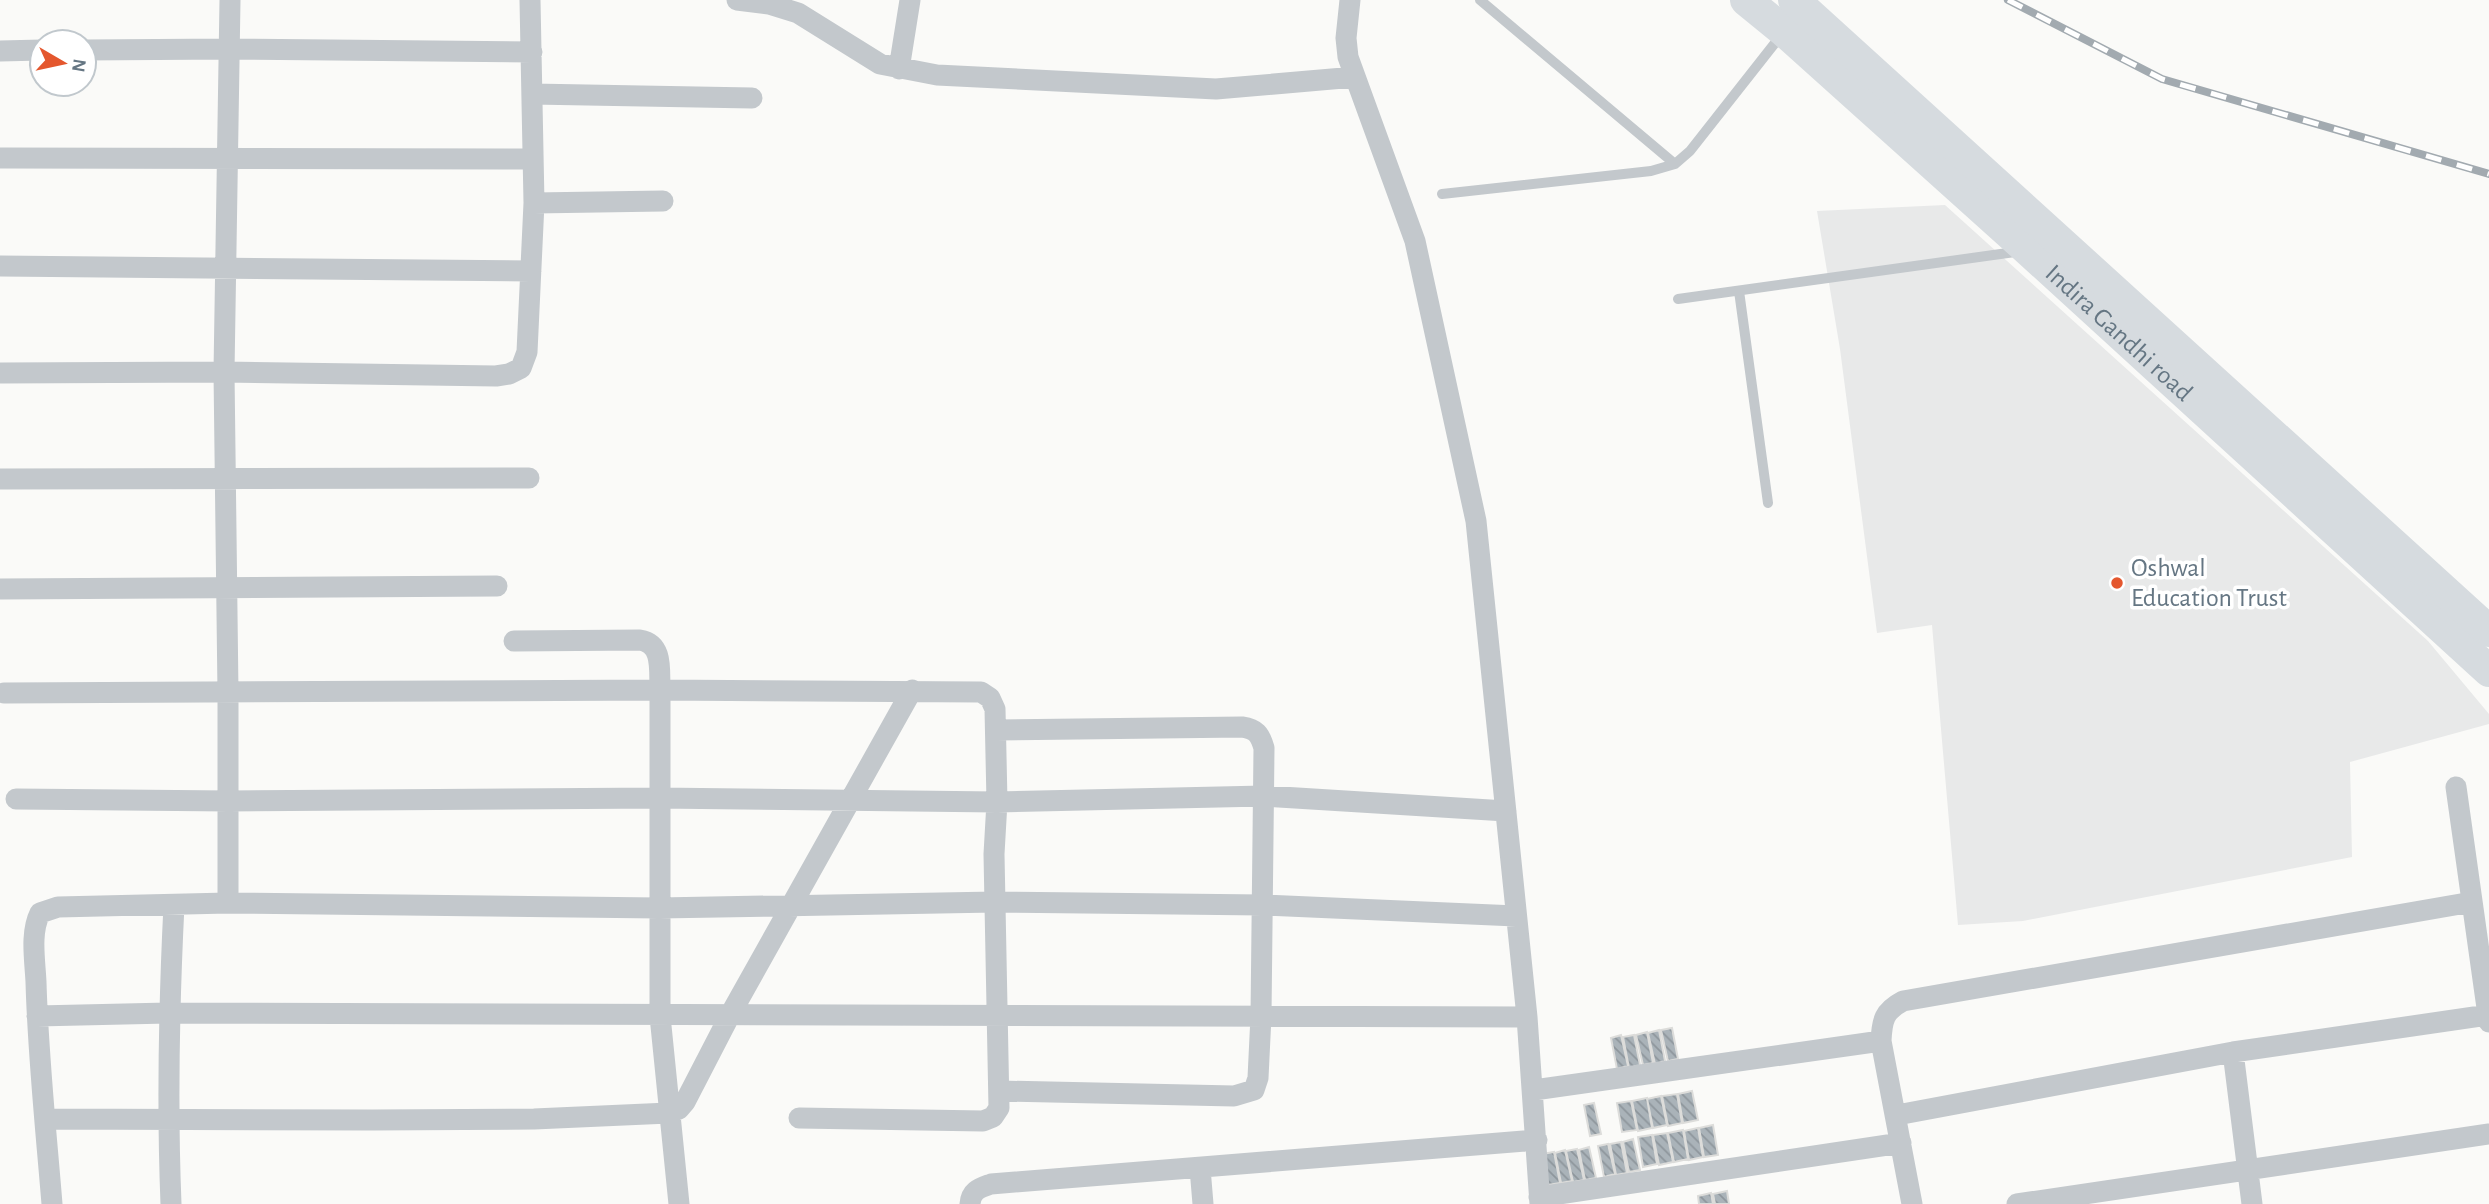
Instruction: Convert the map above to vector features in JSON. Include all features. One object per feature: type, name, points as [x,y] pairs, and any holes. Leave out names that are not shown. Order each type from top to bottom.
[{"type":"main road","name":"Indira Gandhi road","points":[[1745,0],[1784,31],[2028,250],[2489,671]]},
{"type":"main road","name":"Indira Gandhi road","points":[[1794,0],[2489,631]]},
{"type":"street","points":[[228,903],[224,372],[230,0]]},
{"type":"street","points":[[0,373],[509,374],[521,368],[527,352],[534,203],[530,0]]},
{"type":"street","points":[[737,0],[799,6],[867,57],[899,69],[956,77],[1216,89],[1355,77]]},
{"type":"street","points":[[899,69],[910,0]]},
{"type":"street","points":[[1350,0],[1346,38],[1348,57],[1415,241],[1476,521],[1528,1017],[1540,1201],[1901,1143]]},
{"type":"street","points":[[98,50],[229,48],[531,52]]},
{"type":"street","points":[[0,51],[28,50]]},
{"type":"street","points":[[532,94],[752,98]]},
{"type":"street","points":[[0,158],[533,159]]},
{"type":"street","points":[[534,203],[663,201]]},
{"type":"street","points":[[0,266],[531,271]]},
{"type":"street","points":[[0,479],[529,478]]},
{"type":"street","points":[[0,589],[496,586]]},
{"type":"street","points":[[514,641],[650,641],[657,649],[660,690],[660,1016],[679,1204]]},
{"type":"street","points":[[4,693],[660,690],[981,692],[990,698],[995,709],[996,730],[994,854],[999,1108],[993,1117],[983,1121],[799,1118]]},
{"type":"street","points":[[45,1119],[534,1119],[669,1113],[679,1109],[912,690]]},
{"type":"street","points":[[996,730],[1253,729],[1261,736],[1264,748],[1261,1016],[1258,1078],[1254,1090],[1244,1095],[1000,1091]]},
{"type":"street","points":[[1896,1115],[2233,1052],[2488,1018],[2484,944],[2472,902],[2456,787]]},
{"type":"street","points":[[16,799],[229,801],[659,798],[996,802],[1264,796],[1506,811]]},
{"type":"street","points":[[52,1204],[37,1016],[34,937],[35,922],[40,913],[58,907],[228,903],[659,908],[995,902],[1263,905],[1516,916]]},
{"type":"street","points":[[1912,1204],[1881,1041],[1882,1020],[1889,1008],[1903,1001],[2472,902]]},
{"type":"street","points":[[171,1204],[167,1118],[168,1013],[174,905]]},
{"type":"street","points":[[37,1016],[168,1013],[1528,1017]]},
{"type":"street","points":[[1534,1090],[1881,1041]]},
{"type":"street","points":[[2233,1052],[2252,1204]]},
{"type":"street","points":[[2017,1204],[2489,1134]]},
{"type":"street","points":[[970,1204],[977,1189],[992,1185],[1537,1140]]},
{"type":"street","points":[[1200,1168],[1203,1204]]},
{"type":"lane","points":[[1480,0],[1675,163]]},
{"type":"lane","points":[[1442,194],[1651,172],[1675,163],[1690,151],[1784,31]]},
{"type":"lane","points":[[1678,299],[2028,250]]},
{"type":"lane","points":[[1739,291],[1768,503]]},
{"type":"shaded area","name":"Oshwal Education Trust","points":[[1945,205],[2428,641],[2489,714],[2489,724],[2350,762],[2352,857],[2023,921],[1958,925],[1932,625],[1877,633],[1840,349],[1817,211]]},
{"type":"building","points":[[1672,1028],[1678,1059],[1668,1061],[1661,1030]]},
{"type":"building","points":[[1659,1030],[1665,1061],[1655,1064],[1648,1033]]},
{"type":"building","points":[[1647,1032],[1653,1063],[1643,1065],[1636,1035]]},
{"type":"building","points":[[1621,1035],[1628,1066],[1617,1069],[1611,1038]]},
{"type":"building","points":[[1634,1035],[1640,1065],[1629,1068],[1623,1037]]},
{"type":"building","points":[[1692,1091],[1698,1120],[1683,1123],[1678,1094]]},
{"type":"building","points":[[1677,1094],[1682,1123],[1668,1126],[1662,1096]]},
{"type":"building","points":[[1661,1096],[1667,1125],[1653,1128],[1647,1099]]},
{"type":"building","points":[[1647,1098],[1652,1128],[1638,1131],[1632,1101]]},
{"type":"building","points":[[1631,1101],[1637,1130],[1622,1132],[1617,1103]]},
{"type":"building","points":[[1594,1103],[1601,1134],[1590,1136],[1584,1105]]},
{"type":"building","points":[[1713,1125],[1718,1155],[1704,1157],[1699,1128]]},
{"type":"building","points":[[1698,1128],[1703,1157],[1689,1160],[1684,1131]]},
{"type":"building","points":[[1683,1130],[1688,1159],[1674,1162],[1668,1133]]},
{"type":"building","points":[[1667,1133],[1673,1162],[1659,1165],[1653,1135]]},
{"type":"building","points":[[1652,1135],[1657,1164],[1643,1167],[1638,1137]]},
{"type":"building","points":[[1633,1139],[1640,1170],[1629,1172],[1623,1142]]},
{"type":"building","points":[[1621,1142],[1627,1173],[1616,1175],[1610,1144]]},
{"type":"building","points":[[1608,1144],[1615,1174],[1604,1177],[1598,1146]]},
{"type":"building","points":[[1589,1147],[1596,1178],[1585,1180],[1579,1150]]},
{"type":"building","points":[[1577,1149],[1584,1180],[1573,1182],[1566,1151]]},
{"type":"building","points":[[1565,1150],[1572,1181],[1561,1183],[1555,1153]]},
{"type":"building","points":[[1554,1152],[1560,1183],[1548,1185],[1542,1154]]},
{"type":"building","points":[[1727,1191],[1729,1204],[1715,1204],[1713,1194]]},
{"type":"building","points":[[1711,1193],[1713,1204],[1699,1204],[1698,1196]]},
{"type":"railway","points":[[2008,0],[2162,79],[2489,174]]},
{"type":"place","name":"Oshwal Education Trust","points":[[2117,583]]}]
